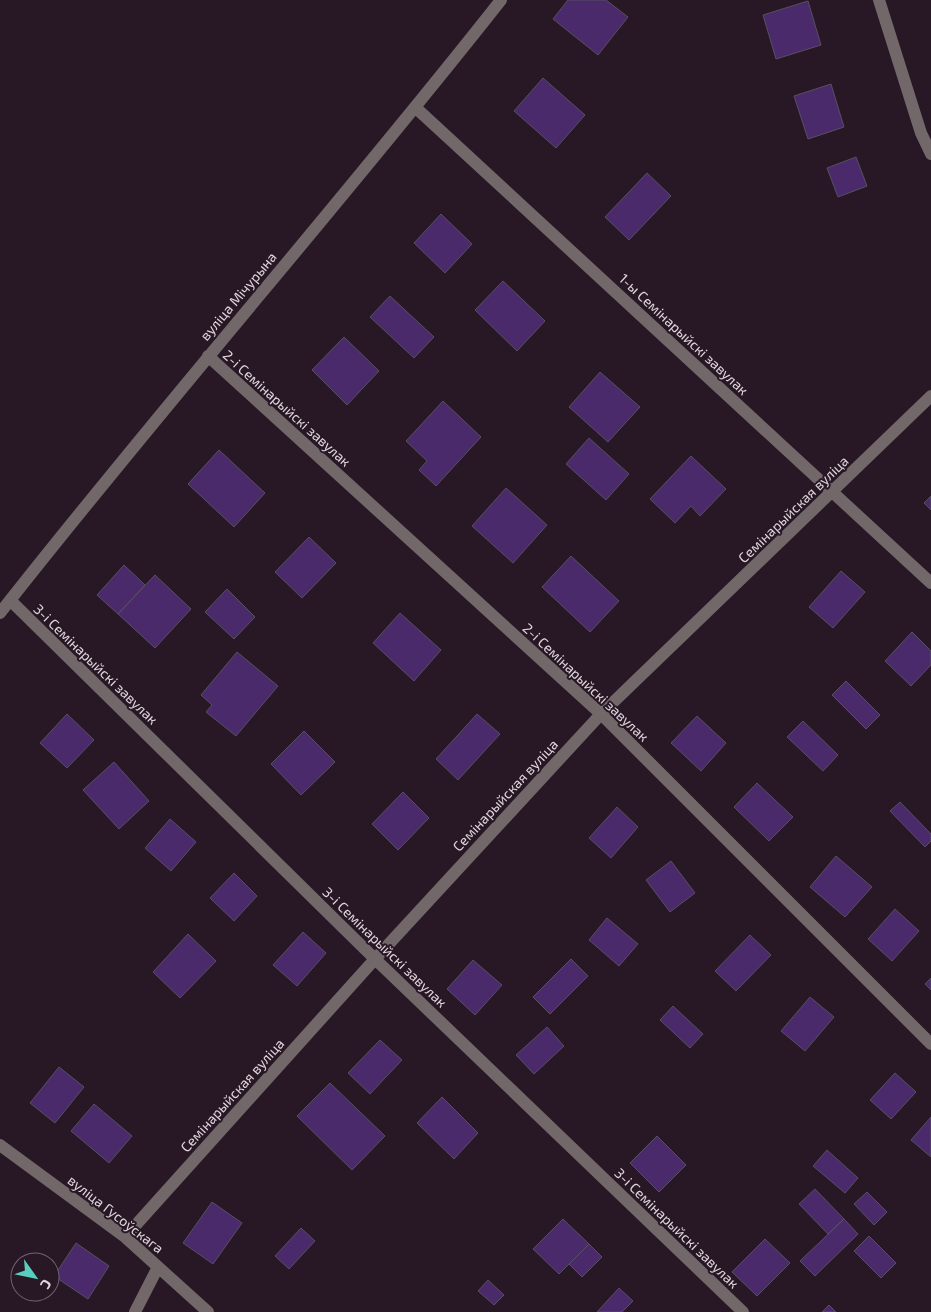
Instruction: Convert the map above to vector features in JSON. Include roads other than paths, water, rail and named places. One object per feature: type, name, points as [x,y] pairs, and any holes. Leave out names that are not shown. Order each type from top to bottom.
[{"type":"street","name":"вуліца Мічурына","points":[[0,613],[208,356],[416,108],[501,0]]},
{"type":"street","points":[[879,0],[921,133],[931,154]]},
{"type":"street","name":"1-ы Семінарыйскі завулак","points":[[416,108],[834,491],[931,584]]},
{"type":"street","name":"2-і Семінарыйскі завулак","points":[[208,356],[601,714],[931,1044]]},
{"type":"street","name":"Семінарыйская вуліца","points":[[125,1237],[375,959],[601,714],[931,396]]},
{"type":"street","name":"3-і Семінарыйскі завулак","points":[[10,600],[375,959],[743,1312]]},
{"type":"street","name":"вуліца Гусоўскага","points":[[0,1145],[125,1237],[208,1312]]},
{"type":"street","points":[[135,1312],[158,1267]]}]
